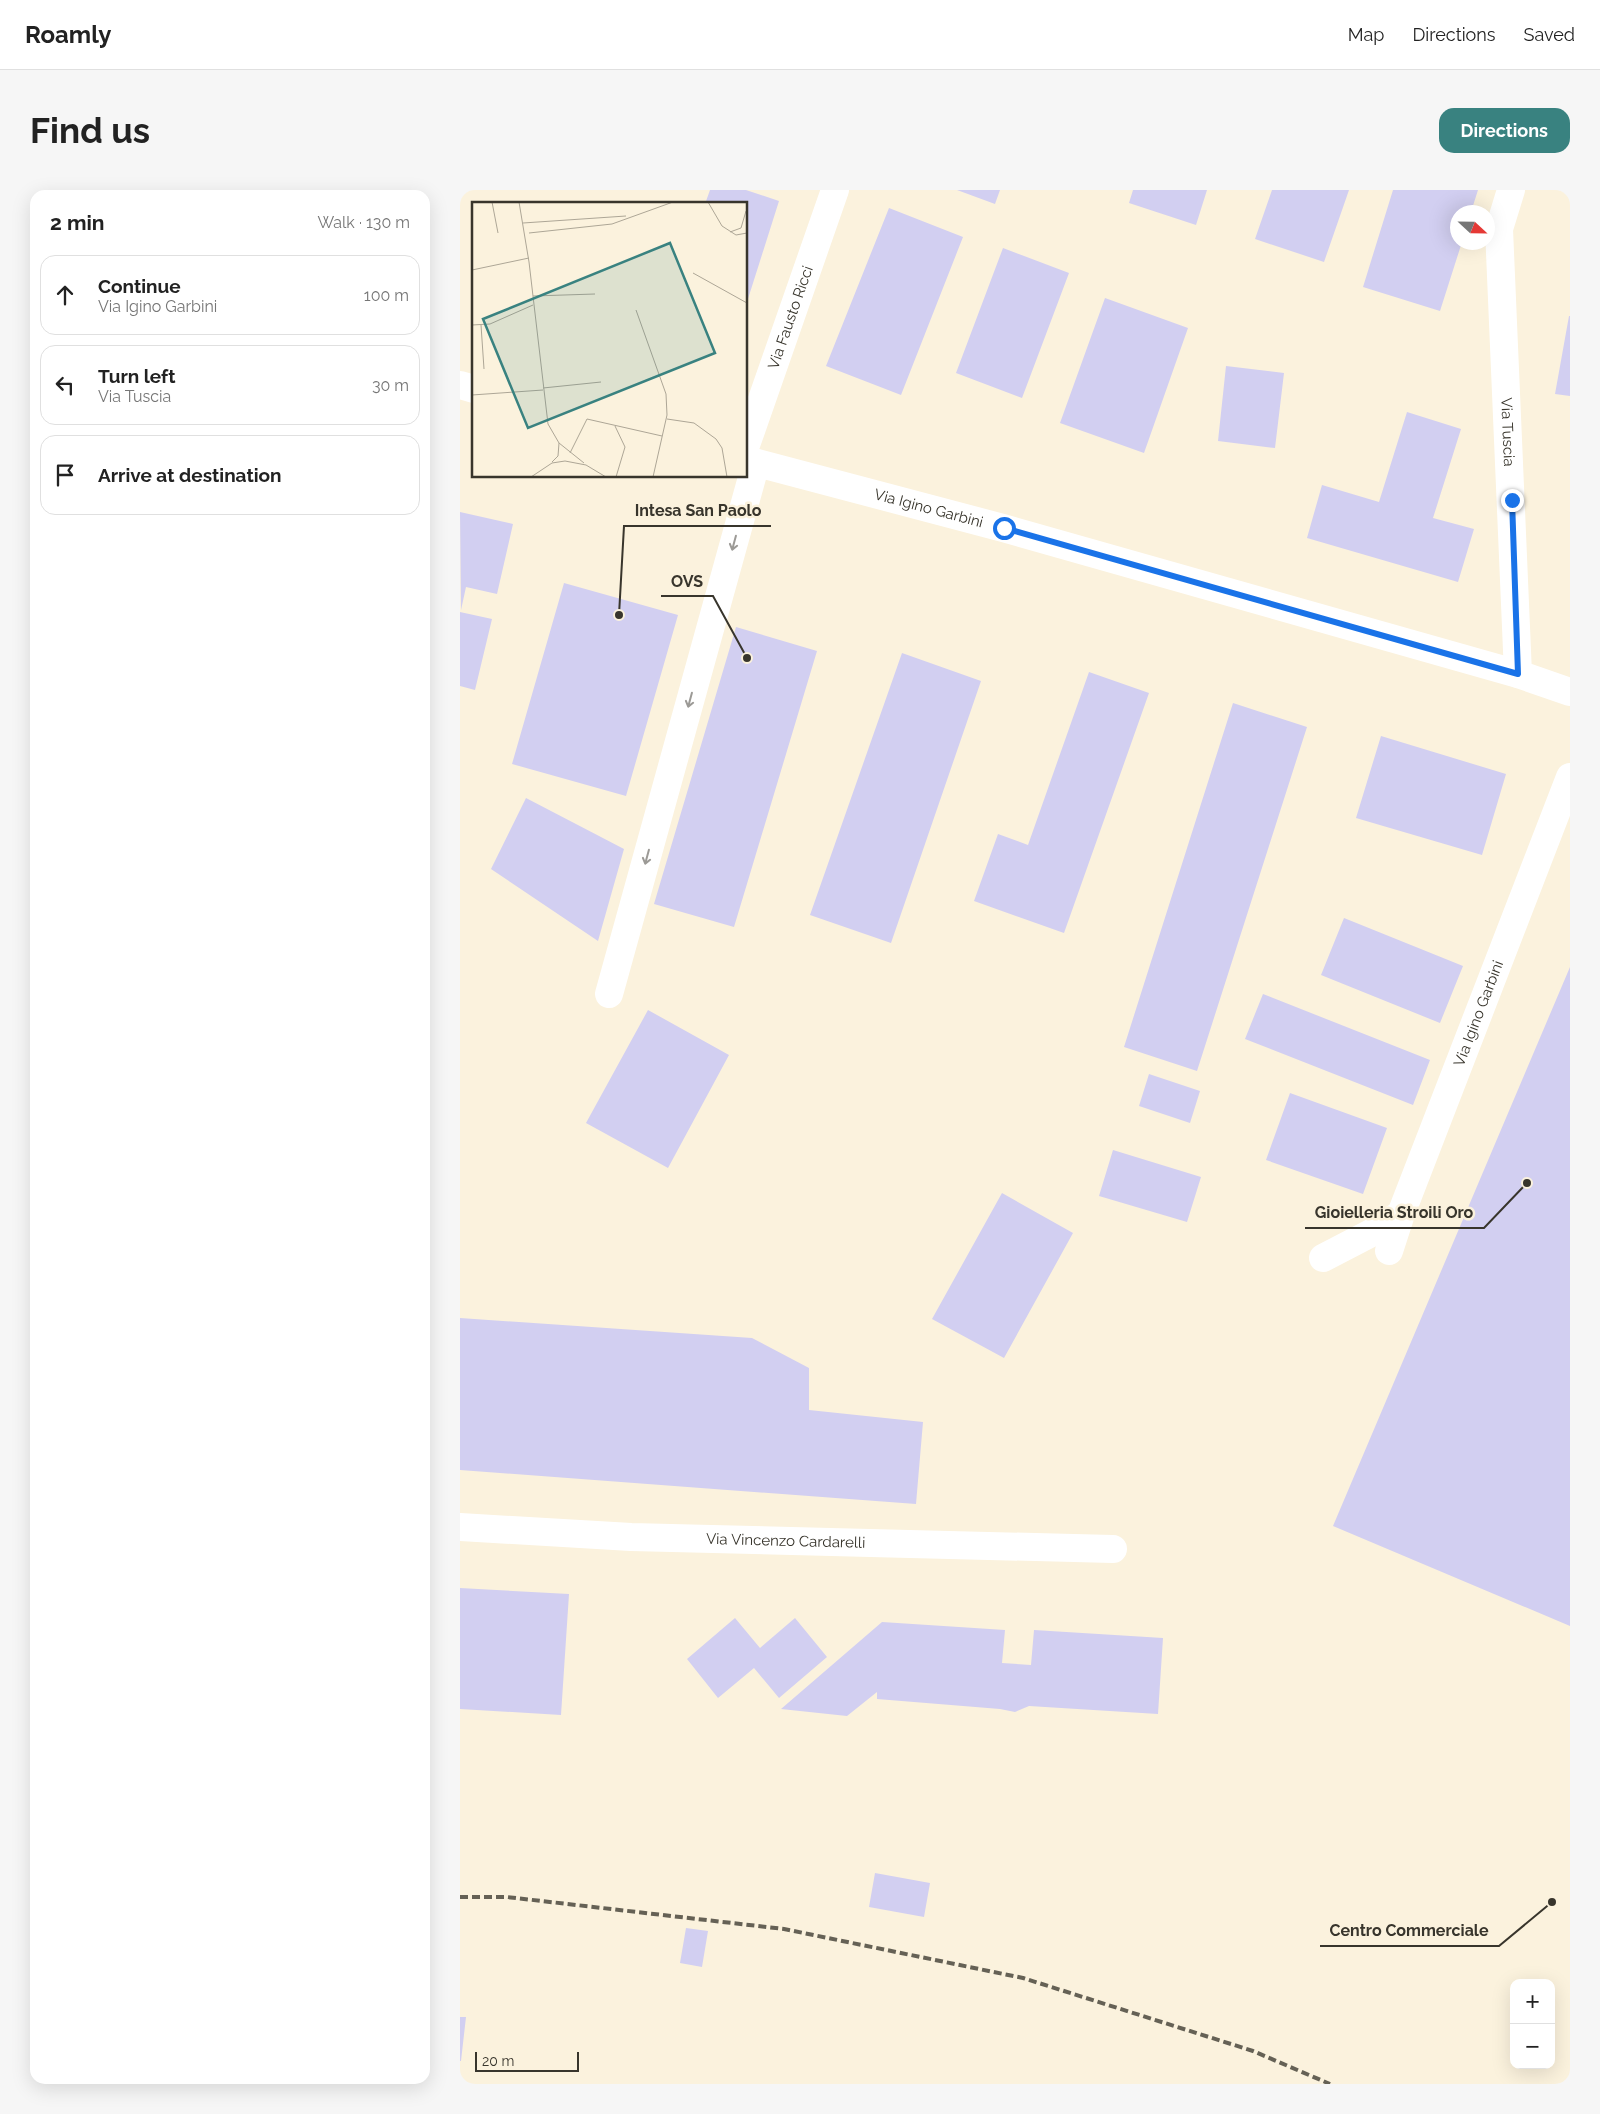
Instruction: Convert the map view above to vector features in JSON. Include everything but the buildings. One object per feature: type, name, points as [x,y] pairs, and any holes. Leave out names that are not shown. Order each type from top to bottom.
[{"type":"street","name":"Via Fausto Ricci","points":[[749,456],[835,190]]},
{"type":"street","name":"Via Tuscia","points":[[1511,190],[1499,229],[1518,674]]},
{"type":"street","name":"Via Igino Garbini","points":[[749,456],[1518,674],[1570,692]]},
{"type":"street","name":"Via Fausto Ricci","points":[[609,994],[636,898],[743,478]]},
{"type":"street","name":"Via Igino Garbini","points":[[1389,1251],[1401,1214],[1570,777]]},
{"type":"street","points":[[1323,1258],[1375,1231],[1401,1214]]},
{"type":"street","name":"Via Vincenzo Cardarelli","points":[[460,1527],[631,1537],[1113,1549]]},
{"type":"railway","points":[[460,1897],[507,1897],[784,1929],[1023,1978],[1253,2051],[1330,2084]]},
{"type":"place","name":"Intesa San Paolo","points":[[619,615]]},
{"type":"place","name":"OVS","points":[[747,658]]},
{"type":"place","name":"Gioielleria Stroili Oro","points":[[1527,1183]]},
{"type":"place","name":"Centro Commerciale","points":[[1552,1902]]},
{"type":"route","points":[[1004,528],[1518,674],[1512,500]]}]
